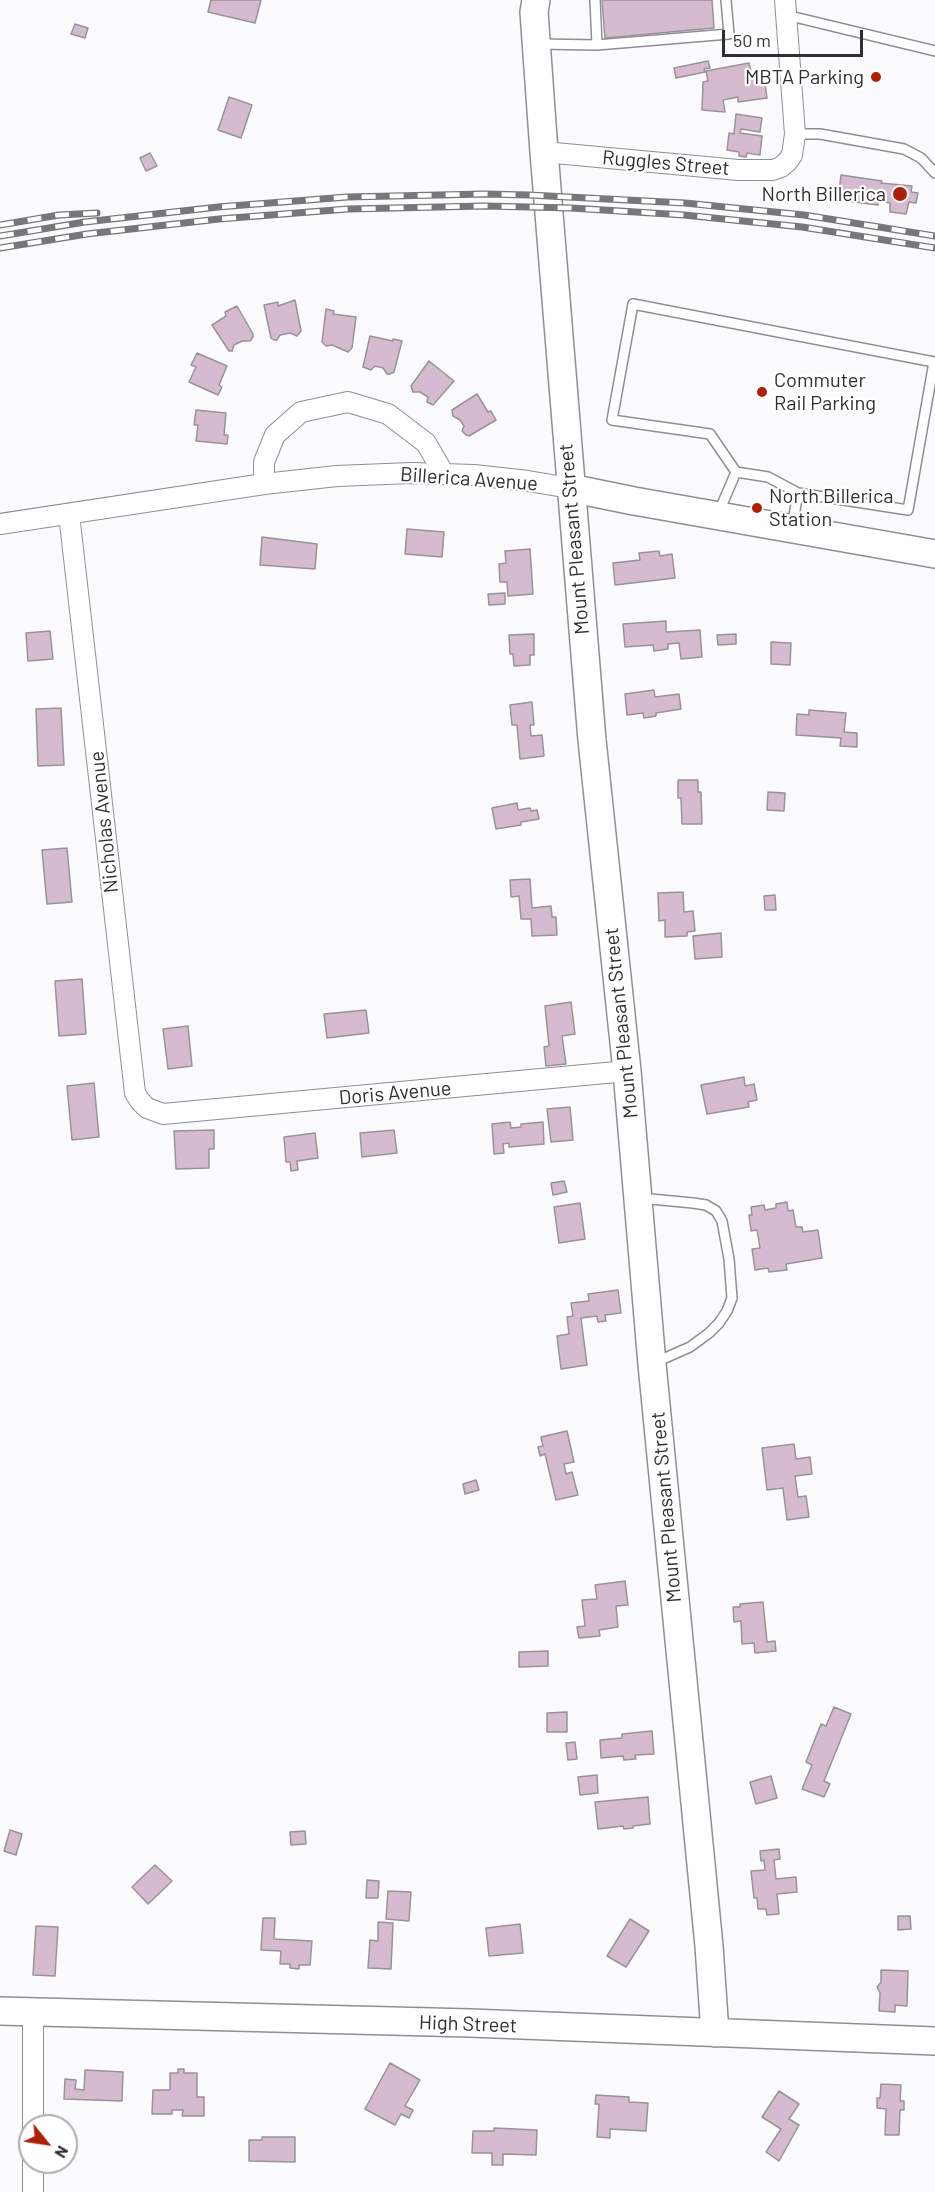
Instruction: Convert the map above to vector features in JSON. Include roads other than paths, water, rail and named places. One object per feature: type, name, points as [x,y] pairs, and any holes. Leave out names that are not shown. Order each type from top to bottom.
[{"type":"main road","name":"Mount Pleasant Street","points":[[532,4],[592,740],[627,1071],[652,1364],[709,1946],[715,2033]]},
{"type":"main road","name":"Billerica Avenue","points":[[570,488],[935,554]]},
{"type":"main road","name":"High Street","points":[[0,2011],[470,2024],[935,2041]]},
{"type":"street","points":[[786,7],[795,134]]},
{"type":"street","name":"Ruggles Street","points":[[544,152],[738,170],[773,170],[787,162],[792,155],[795,134]]},
{"type":"street","points":[[264,484],[264,462],[275,435],[301,412],[348,402],[388,414],[426,443],[444,474]]},
{"type":"street","name":"Billerica Avenue","points":[[0,524],[264,484],[376,474],[501,477],[570,488]]},
{"type":"street","name":"Nicholas Avenue","points":[[69,514],[135,1093],[147,1108],[163,1114]]},
{"type":"street","name":"Doris Avenue","points":[[163,1114],[627,1071]]},
{"type":"street","points":[[33,2012],[33,2114]]},
{"type":"street","points":[[33,2174],[33,2192]]},
{"type":"lane","points":[[595,0],[597,45]]},
{"type":"lane","points":[[537,44],[597,45],[729,34],[726,0]]},
{"type":"lane","points":[[786,7],[935,51]]},
{"type":"lane","points":[[795,134],[820,134],[904,148],[921,158],[935,173]]},
{"type":"lane","points":[[633,304],[934,362],[908,510],[798,493],[768,477],[736,472],[710,434],[612,420],[633,304]]},
{"type":"lane","points":[[717,516],[736,472]]},
{"type":"lane","points":[[792,529],[798,493]]},
{"type":"lane","points":[[637,1198],[706,1205],[716,1211],[722,1221],[729,1259],[732,1298],[728,1311],[709,1333],[690,1347],[652,1364]]},
{"type":"railway","points":[[0,236],[85,222],[218,207],[347,197],[485,194],[685,203],[804,215],[935,236]]},
{"type":"railway","points":[[0,248],[87,234],[219,219],[348,209],[485,206],[571,208],[684,215],[802,227],[935,248]]},
{"type":"railway","points":[[0,225],[59,215],[97,213]]},
{"type":"place","name":"MBTA Parking","points":[[876,77]]},
{"type":"place","name":"North Billerica","points":[[900,194]]},
{"type":"place","name":"Commuter Rail Parking","points":[[762,392]]},
{"type":"place","name":"North Billerica Station","points":[[757,508]]}]
